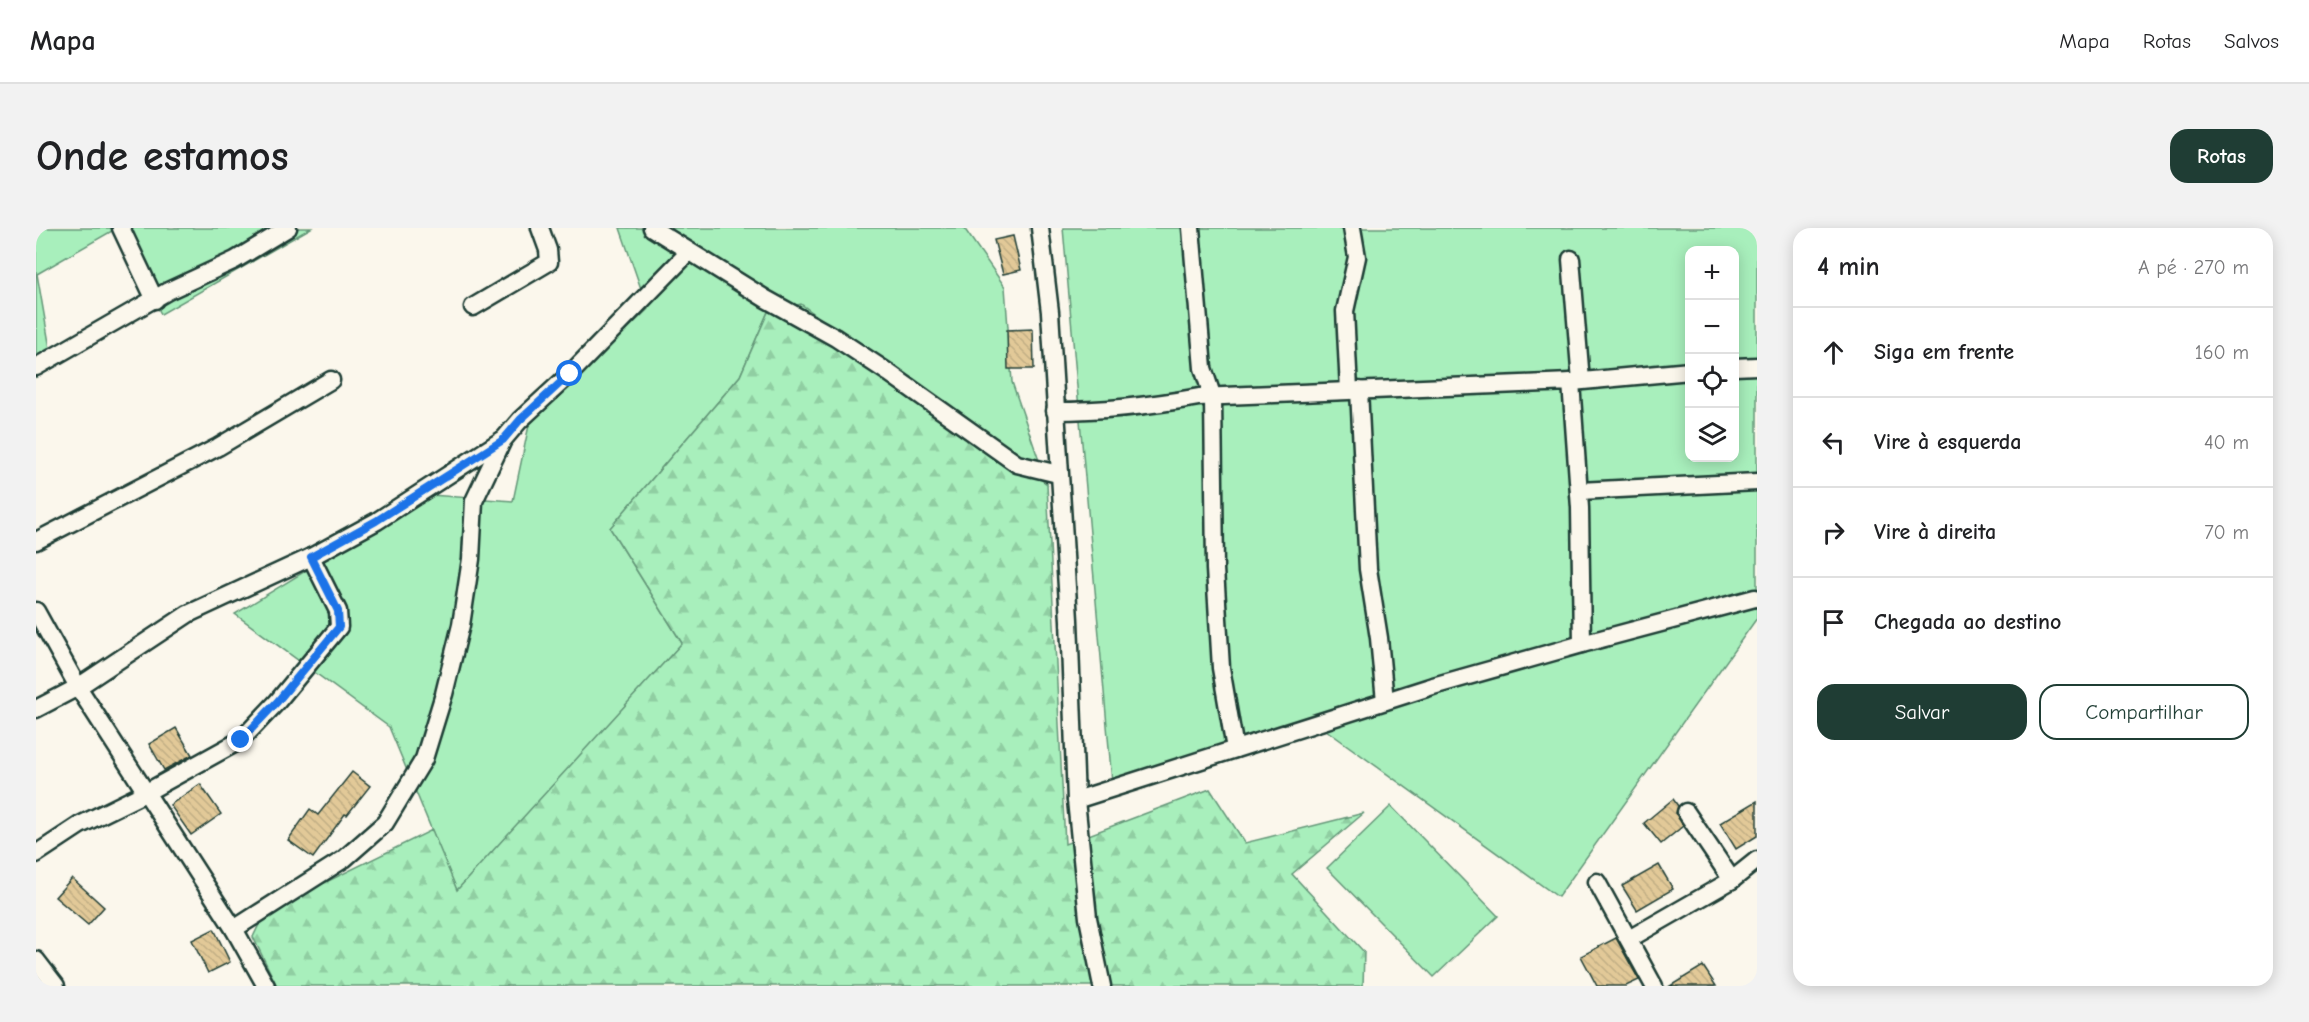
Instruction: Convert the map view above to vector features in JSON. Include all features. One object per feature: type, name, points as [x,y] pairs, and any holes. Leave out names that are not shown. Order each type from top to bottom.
[{"type":"street","points":[[121,228],[155,300]]},
{"type":"street","points":[[36,368],[155,300],[235,260],[288,228]]},
{"type":"street","points":[[473,307],[549,262],[548,250],[540,228]]},
{"type":"street","points":[[652,228],[766,299],[836,338],[1017,464],[1059,474]]},
{"type":"street","points":[[1040,228],[1050,312],[1069,620],[1076,800],[1088,918],[1102,986]]},
{"type":"street","points":[[1191,228],[1203,368],[1213,398],[1215,569],[1221,657],[1235,749]]},
{"type":"street","points":[[1352,228],[1357,257],[1344,311],[1354,390],[1368,569],[1379,638],[1385,701]]},
{"type":"street","points":[[234,929],[344,859],[385,823],[424,759],[444,694],[461,625],[471,559],[474,501],[503,440],[520,420],[570,374],[689,252]]},
{"type":"street","points":[[1571,259],[1582,644]]},
{"type":"street","points":[[1739,368],[1757,366]]},
{"type":"street","points":[[1055,411],[1103,411],[1143,407],[1199,397],[1576,381],[1685,371]]},
{"type":"street","points":[[36,541],[218,447],[331,380]]},
{"type":"street","points":[[36,709],[78,687],[188,614],[311,557],[376,521],[503,440]]},
{"type":"street","points":[[1579,491],[1757,482]]},
{"type":"street","points":[[36,854],[80,825],[145,793],[241,740],[277,702],[339,627],[338,611],[311,557]]},
{"type":"street","points":[[1076,800],[1385,701],[1582,644],[1756,600]]},
{"type":"street","points":[[36,611],[78,687],[234,929],[266,986]]},
{"type":"street","points":[[1686,812],[1732,880]]},
{"type":"street","points":[[1629,939],[1732,880],[1757,860]]},
{"type":"street","points":[[1597,882],[1654,986]]},
{"type":"street","points":[[36,960],[56,986]]},
{"type":"green space","points":[[36,228],[117,228],[37,274],[53,366],[36,377]]},
{"type":"green space","points":[[117,228],[311,228],[161,314]]},
{"type":"green space","points":[[620,228],[964,228],[1005,287],[1012,382],[1047,484],[801,305],[768,312],[740,376],[610,528],[682,643],[457,891],[389,727],[235,614],[430,495],[513,501],[529,425],[648,309]]},
{"type":"green space","points":[[1063,228],[1757,228],[1757,618],[1558,897],[1326,730],[1112,782]]},
{"type":"green space","points":[[801,304],[1047,484],[1065,844],[1210,789],[1245,843],[1364,813],[1292,874],[1364,952],[1363,986],[277,986],[253,937],[265,912],[432,830],[457,890],[682,643],[610,528],[740,376],[768,312]]},
{"type":"green space","points":[[1391,806],[1498,916],[1434,977],[1327,868]]},
{"type":"building","points":[[1013,236],[1021,270],[1003,274],[994,240]]},
{"type":"building","points":[[1033,329],[1034,369],[1008,369],[1007,330]]},
{"type":"building","points":[[176,728],[192,755],[164,770],[149,744]]},
{"type":"building","points":[[352,772],[370,786],[347,815],[345,814],[313,858],[288,840],[310,809],[318,815]]},
{"type":"building","points":[[200,784],[221,814],[191,835],[170,805]]},
{"type":"building","points":[[1673,799],[1678,806],[1676,813],[1683,826],[1661,844],[1644,823]]},
{"type":"building","points":[[1757,801],[1757,836],[1736,849],[1720,823]]},
{"type":"building","points":[[1659,865],[1673,889],[1637,910],[1622,886]]},
{"type":"building","points":[[72,878],[104,907],[88,925],[55,897]]},
{"type":"building","points":[[214,929],[230,962],[208,973],[192,940]]},
{"type":"building","points":[[1616,938],[1639,980],[1626,986],[1597,986],[1581,956]]},
{"type":"building","points":[[1703,966],[1716,986],[1670,986]]},
{"type":"route","points":[[241,740],[277,702],[339,627],[338,611],[311,557],[376,521],[503,440],[520,420],[570,374]]}]
